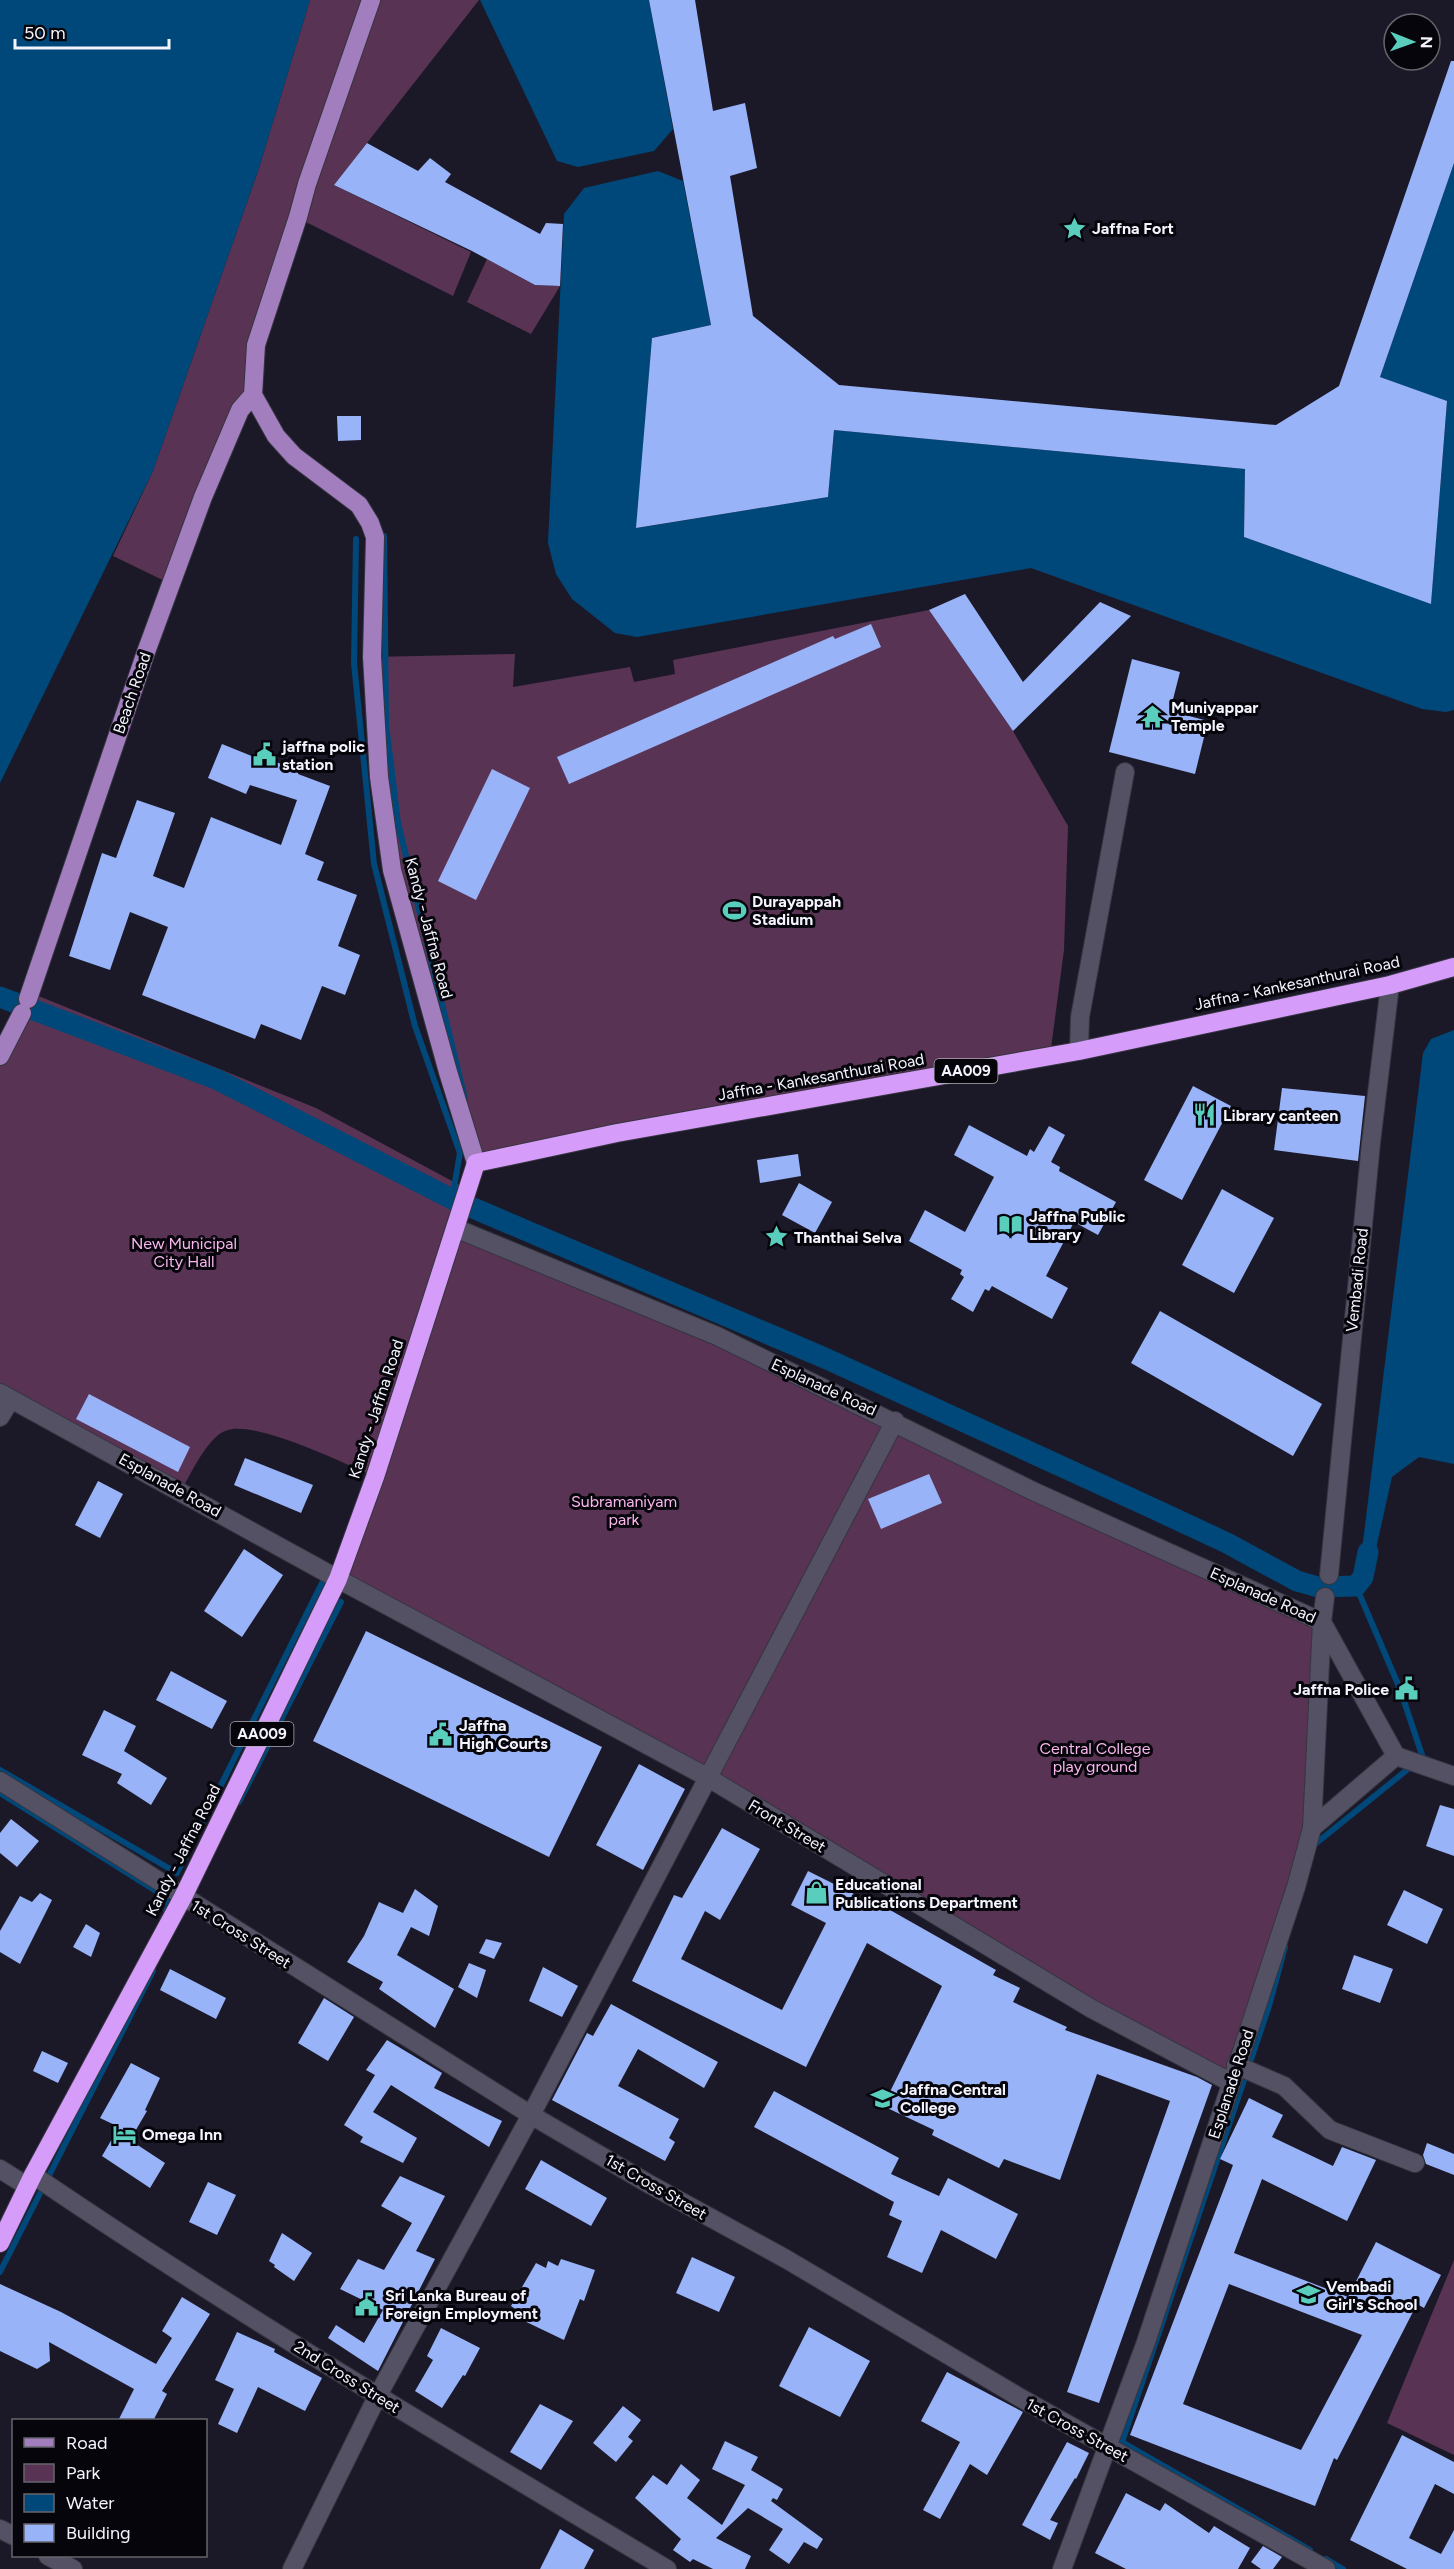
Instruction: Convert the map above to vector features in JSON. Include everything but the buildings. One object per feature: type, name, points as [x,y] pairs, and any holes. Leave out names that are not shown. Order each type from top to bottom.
[{"type":"highway","name":"Jaffna - Kankesanthurai Road","points":[[476,1163],[606,1135],[1079,1050],[1390,984],[1454,967]]},
{"type":"highway","name":"Kandy - Jaffna Road","points":[[0,2243],[30,2181],[183,1897],[339,1579],[375,1478],[476,1163]]},
{"type":"main road","points":[[254,395],[256,345],[307,184],[371,0]]},
{"type":"main road","name":"Kandy - Jaffna Road","points":[[254,395],[276,436],[294,456],[359,505],[370,522],[375,537],[372,657],[378,755],[392,870],[476,1163]]},
{"type":"main road","name":"Beach Road","points":[[0,1056],[25,1006],[146,652],[203,497],[240,410],[254,395]]},
{"type":"street","points":[[1079,1050],[1080,1017],[1125,772]]},
{"type":"street","name":"Vembadi Road","points":[[1329,1575],[1371,1143],[1390,984]]},
{"type":"street","name":"Esplanade Road","points":[[455,1228],[717,1336],[895,1421],[1035,1492],[1322,1622],[1311,1828],[1296,1887],[1174,2258],[1108,2447],[1062,2569]]},
{"type":"street","points":[[0,1417],[5,1396]]},
{"type":"street","name":"Esplanade Road","points":[[5,1396],[339,1579]]},
{"type":"street","points":[[292,2569],[377,2397],[531,2115],[895,1421]]},
{"type":"street","name":"Front Street","points":[[339,1579],[707,1777],[1092,2009],[1233,2073],[1284,2086],[1330,2130],[1415,2163]]},
{"type":"street","points":[[1325,1597],[1322,1622],[1410,1761],[1454,1776]]},
{"type":"street","points":[[1311,1828],[1410,1761]]},
{"type":"street","name":"1st Cross Street","points":[[0,1781],[531,2115],[649,2184],[786,2259],[1108,2447],[1326,2569]]},
{"type":"street","name":"2nd Cross Street","points":[[0,2169],[30,2181],[132,2242],[377,2397],[667,2569]]},
{"type":"street","points":[[50,2557],[73,2569]]},
{"type":"green space","points":[[310,0],[479,0],[334,185],[471,252],[453,296],[298,218],[256,345],[253,395],[171,584],[113,556],[153,471],[259,168]]},
{"type":"green space","points":[[487,259],[535,285],[560,286],[531,334],[467,302]]},
{"type":"green space","name":"Durayappah Stadium","points":[[929,610],[1013,731],[1068,826],[1064,950],[1050,1056],[476,1163],[392,870],[372,657],[515,654],[513,687],[630,667],[634,682],[675,674],[673,660]]},
{"type":"green space","points":[[31,993],[316,1108],[467,1189],[455,1228],[717,1336],[1322,1622],[1312,1828],[1230,2082],[707,1777],[338,1579],[375,1477],[280,1437],[241,1429],[228,1430],[214,1439],[201,1456],[181,1491],[0,1393],[0,1056]]},
{"type":"green space","points":[[1454,2260],[1454,2455],[1387,2423]]},
{"type":"water","points":[[0,0],[310,0],[259,168],[153,471],[0,783]]},
{"type":"water","points":[[480,0],[649,0],[673,129],[654,151],[578,167],[557,161]]},
{"type":"water","points":[[1454,163],[1454,710],[1446,712],[1422,709],[1031,568],[637,637],[615,633],[572,599],[556,574],[548,543],[564,214],[584,188],[658,171],[683,181],[711,325],[652,338],[637,528],[828,497],[834,430],[1245,469],[1244,537],[1431,603],[1447,402],[1380,377]]},
{"type":"water","points":[[1454,1030],[1454,1464],[1419,1457],[1392,1477],[1375,1553],[1362,1550],[1423,1053],[1431,1039]]},
{"type":"waterway","points":[[384,536],[386,724],[398,823],[465,1099]]},
{"type":"waterway","points":[[356,539],[354,663],[374,864],[415,1026],[460,1153],[452,1199]]},
{"type":"waterway","points":[[0,997],[216,1079],[452,1199],[827,1359],[1227,1543],[1297,1581],[1318,1587],[1356,1586],[1363,1577],[1368,1552]]},
{"type":"waterway","points":[[0,1770],[177,1873],[324,1579]]},
{"type":"waterway","points":[[1356,1586],[1400,1689],[1423,1758],[1427,1759]]},
{"type":"waterway","points":[[239,1802],[341,1602]]},
{"type":"waterway","points":[[1314,1845],[1413,1765]]},
{"type":"waterway","points":[[0,1793],[164,1896],[169,1905],[166,1911]]},
{"type":"waterway","points":[[1285,1947],[1269,2006],[1122,2442],[1310,2550]]},
{"type":"waterway","points":[[0,2272],[153,1971]]},
{"type":"waterway","points":[[1326,2559],[1343,2569]]},
{"type":"place","name":"Jaffna Fort","points":[[1074,228]]},
{"type":"place","name":"Muniyappar Temple","points":[[1153,716]]},
{"type":"place","name":"jaffna polic station","points":[[264,755]]},
{"type":"place","name":"Durayappah Stadium","points":[[734,910]]},
{"type":"place","name":"Library canteen","points":[[1205,1115]]},
{"type":"place","name":"Jaffna Public Library","points":[[1011,1225]]},
{"type":"place","name":"Thanthai Selva","points":[[776,1237]]},
{"type":"place","name":"Jaffna Police","points":[[1407,1689]]},
{"type":"place","name":"Jaffna High Courts","points":[[441,1734]]},
{"type":"place","name":"Educational Publications Department","points":[[817,1893]]},
{"type":"place","name":"Jaffna Central College","points":[[882,2098]]},
{"type":"place","name":"Omega Inn","points":[[124,2134]]},
{"type":"place","name":"Vembadi Girl's School","points":[[1308,2295]]},
{"type":"place","name":"Sri Lanka Bureau of Foreign Employment","points":[[367,2304]]},
{"type":"park label","name":"New Municipal City Hall","points":[[184,1252]]},
{"type":"park label","name":"Subramaniyam park","points":[[624,1510]]},
{"type":"park label","name":"Central College play ground","points":[[1095,1757]]}]
